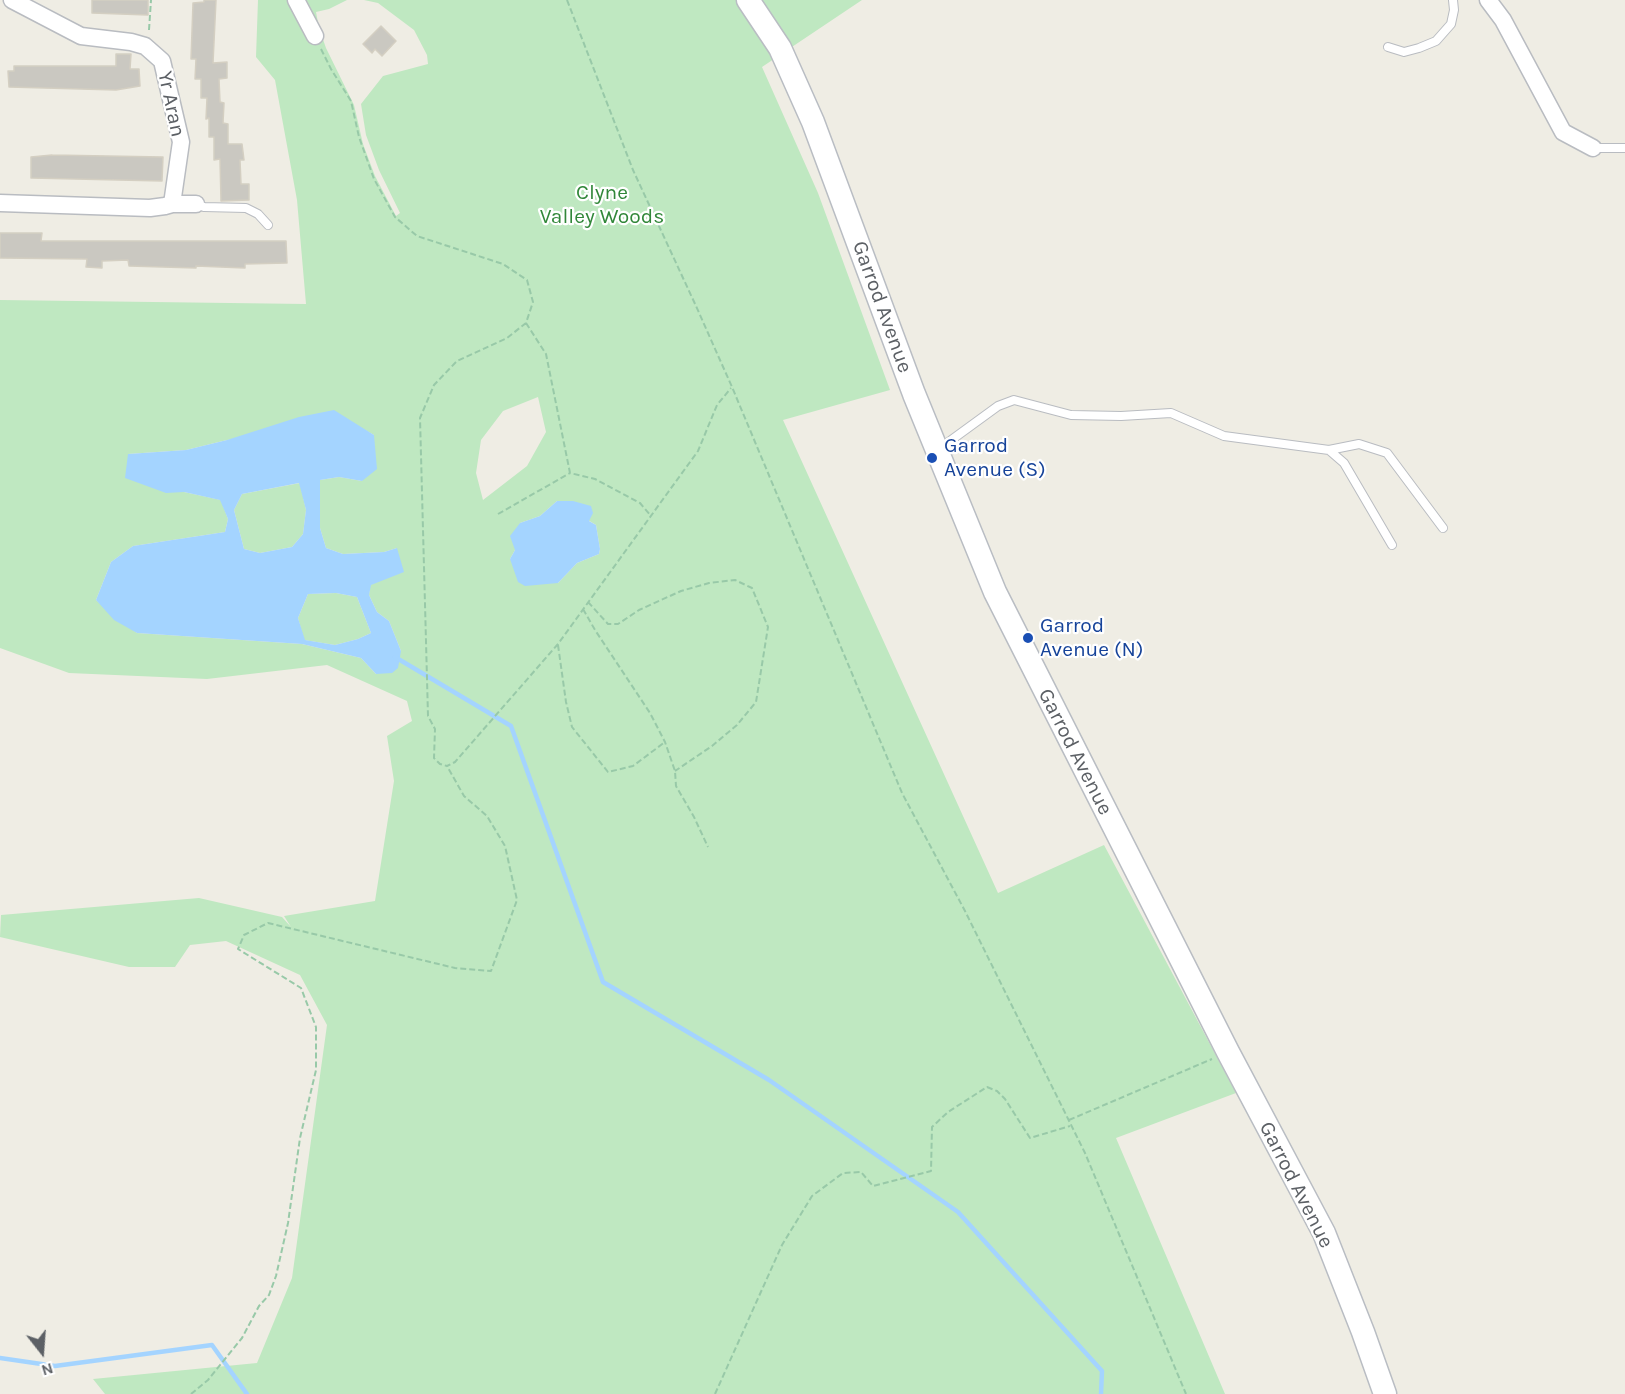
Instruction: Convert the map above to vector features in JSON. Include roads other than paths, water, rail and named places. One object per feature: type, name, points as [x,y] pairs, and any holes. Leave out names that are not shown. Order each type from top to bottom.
[{"type":"main road","name":"Garrod Avenue","points":[[748,0],[780,48],[813,122],[936,451],[995,592],[1228,1052],[1323,1233],[1385,1394]]},
{"type":"street","name":"Yr Aran","points":[[12,0],[81,36],[145,46],[162,61],[181,142],[172,204]]},
{"type":"street","points":[[296,0],[315,36]]},
{"type":"street","points":[[1488,0],[1503,20],[1563,132],[1593,148]]},
{"type":"street","points":[[0,203],[150,208],[172,204],[196,204]]},
{"type":"lane","points":[[1388,47],[1404,52],[1436,41],[1451,24],[1454,10],[1453,0]]},
{"type":"lane","points":[[1593,148],[1625,148]]},
{"type":"lane","points":[[196,204],[204,207],[246,208],[258,214],[267,225]]},
{"type":"lane","points":[[936,451],[998,405],[1014,400],[1071,414],[1121,416],[1171,413],[1224,436],[1329,450],[1359,444],[1387,453],[1443,528]]},
{"type":"lane","points":[[1329,450],[1344,463],[1392,545]]},
{"type":"water","points":[[334,410],[374,435],[377,469],[362,481],[339,477],[320,480],[320,528],[326,548],[343,554],[384,552],[397,548],[404,572],[371,585],[369,595],[377,612],[389,621],[401,651],[398,668],[392,673],[376,674],[361,658],[302,644],[137,633],[114,620],[96,600],[111,562],[133,546],[225,532],[228,519],[220,500],[184,492],[166,493],[125,478],[128,454],[186,450],[227,440],[299,417]],"holes":[[[299,483],[306,510],[303,534],[292,547],[260,553],[244,549],[234,510],[242,494]],[[336,593],[357,597],[371,633],[335,645],[305,640],[298,618],[308,594]]]},
{"type":"water","points":[[557,501],[573,501],[591,506],[593,513],[589,521],[596,525],[599,554],[577,563],[558,583],[525,586],[518,582],[510,559],[515,550],[510,536],[520,523],[540,516]]},
{"type":"waterway","points":[[395,657],[511,726],[603,982],[769,1080],[958,1212],[1102,1371],[1101,1394]]},
{"type":"waterway","points":[[0,1358],[55,1366],[212,1345],[247,1394]]},
{"type":"place","name":"Garrod Avenue (S)","points":[[932,458]]},
{"type":"place","name":"Garrod Avenue (N)","points":[[1028,638]]},
{"type":"park label","name":"Clyne Valley Woods","points":[[602,205]]}]
